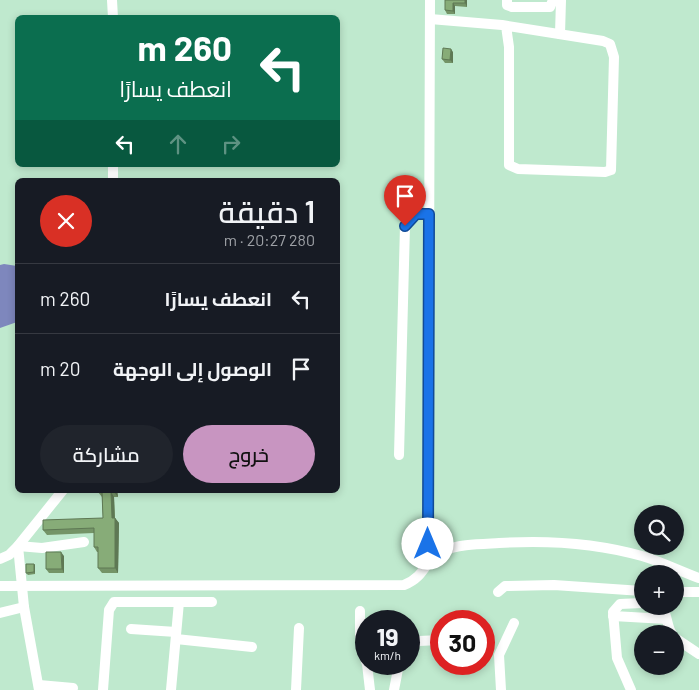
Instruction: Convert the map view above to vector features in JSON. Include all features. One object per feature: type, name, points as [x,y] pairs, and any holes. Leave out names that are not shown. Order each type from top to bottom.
[{"type":"street","points":[[112,0],[113,15]]},
{"type":"street","points":[[428,564],[430,0]]},
{"type":"street","points":[[507,0],[510,7],[551,7],[553,0]]},
{"type":"street","points":[[560,34],[561,0]]},
{"type":"street","points":[[430,19],[506,26],[603,41],[610,44],[614,52],[612,168],[608,172],[518,169],[509,165],[509,47],[506,26]]},
{"type":"street","points":[[399,455],[405,226],[416,214],[429,214]]},
{"type":"street","points":[[0,560],[10,555],[61,493]]},
{"type":"street","points":[[18,546],[42,548],[84,542]]},
{"type":"street","points":[[0,586],[404,585],[415,580],[441,551],[449,548],[489,543],[551,542],[582,545],[642,556],[699,578]]},
{"type":"street","points":[[18,546],[22,566],[24,607],[39,687],[74,688]]},
{"type":"street","points":[[498,592],[505,586],[554,586],[634,591]]},
{"type":"street","points":[[684,592],[699,592]]},
{"type":"street","points":[[103,690],[111,605],[119,602],[212,602]]},
{"type":"street","points":[[171,690],[179,602]]},
{"type":"street","points":[[631,690],[617,658],[613,616],[614,609],[620,604],[634,603]]},
{"type":"street","points":[[0,613],[24,607]]},
{"type":"street","points":[[664,615],[668,625]]},
{"type":"street","points":[[613,616],[666,619]]},
{"type":"street","points":[[501,690],[500,655],[514,623]]},
{"type":"street","points":[[296,690],[299,628]]},
{"type":"street","points":[[131,629],[252,648]]},
{"type":"street","points":[[684,644],[699,654]]},
{"type":"street","points":[[368,675],[370,690]]},
{"type":"street","points":[[394,690],[397,675]]},
{"type":"water","points":[[0,265],[15,266],[15,323],[0,328]]},
{"type":"building","points":[[445,0],[465,0],[465,3],[453,3],[453,11],[445,10]]},
{"type":"building","points":[[443,48],[451,49],[450,60],[442,59]]},
{"type":"building","points":[[102,493],[111,493],[112,518],[115,518],[115,568],[98,568],[98,547],[94,547],[94,528],[43,530],[43,520],[103,518]]},
{"type":"building","points":[[46,552],[61,552],[62,569],[46,569]]},
{"type":"building","points":[[26,564],[34,564],[34,572],[26,573]]},
{"type":"route","points":[[405,226],[407,221],[416,214],[429,214],[428,544]]}]
